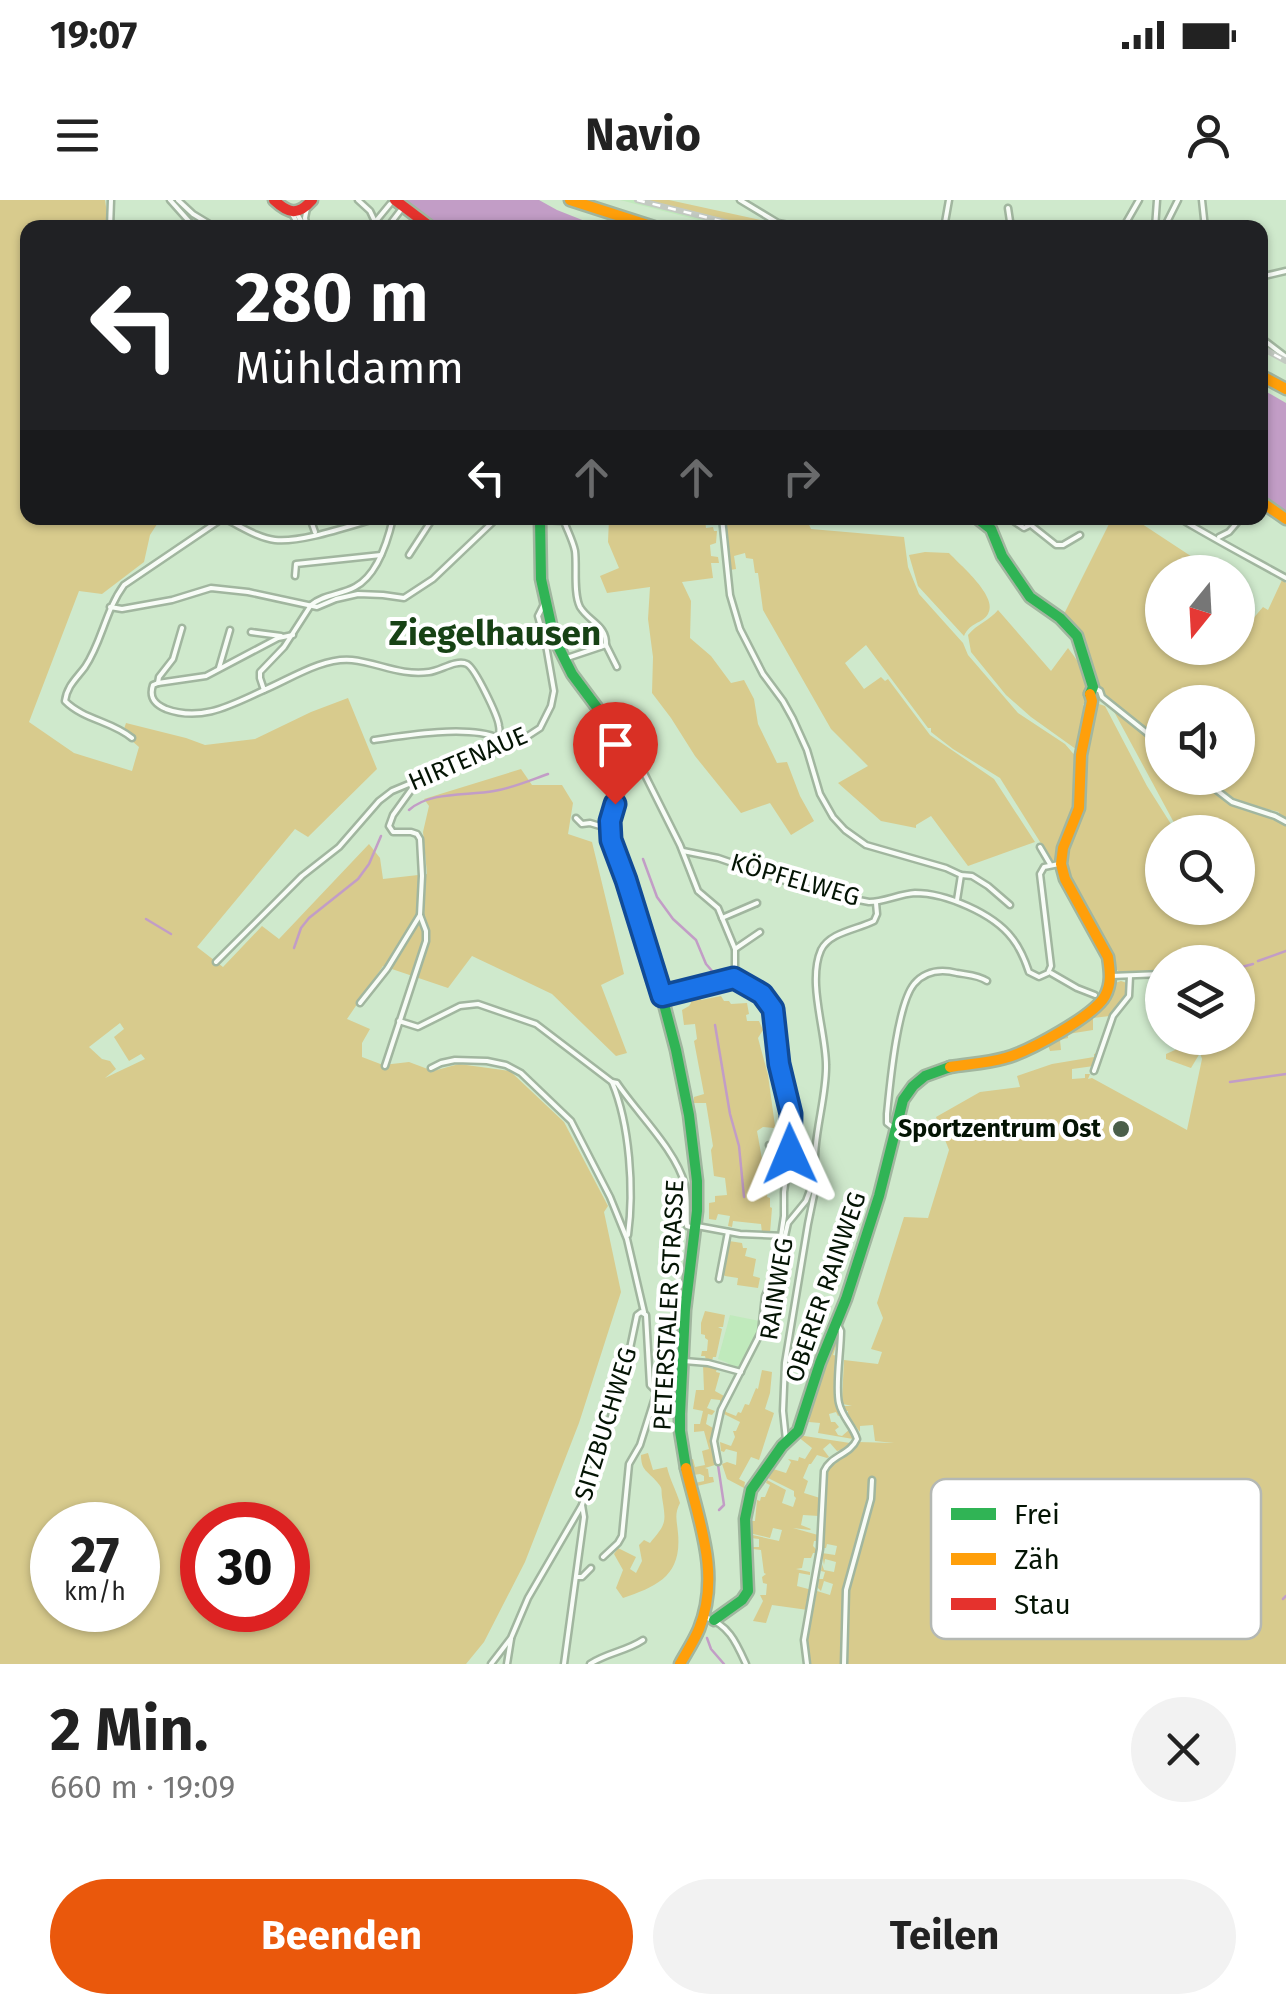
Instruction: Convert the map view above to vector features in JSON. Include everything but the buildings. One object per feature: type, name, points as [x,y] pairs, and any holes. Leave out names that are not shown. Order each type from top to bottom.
[{"type":"main road","points":[[274,200],[294,212],[310,202]]},
{"type":"main road","points":[[570,200],[632,220]]},
{"type":"main road","points":[[582,200],[601,210]]},
{"type":"main road","points":[[395,205],[419,220]]},
{"type":"main road","points":[[540,525],[544,604],[564,659],[610,724],[620,748],[622,777],[610,829]]},
{"type":"main road","points":[[986,525],[1030,597],[1078,636],[1093,687],[1090,694],[1097,699],[1081,756],[1079,810],[1056,864],[1106,951],[1110,976]]},
{"type":"main road","name":"PETERSTALER STRASSE","points":[[610,829],[672,1029],[693,1136],[698,1192],[697,1228],[684,1313],[680,1423],[711,1577],[709,1618],[680,1664]]},
{"type":"main road","name":"OBERER RAINWEG","points":[[786,1440],[800,1427],[837,1323],[880,1196],[904,1096],[922,1076],[942,1067],[1004,1060],[1090,1014],[1104,1000],[1110,976]]},
{"type":"main road","points":[[709,1618],[738,1604],[747,1594],[748,1501],[752,1488],[786,1440]]},
{"type":"street","points":[[170,200],[189,220]]},
{"type":"street","points":[[178,200],[204,220]]},
{"type":"street","points":[[358,200],[375,220]]},
{"type":"street","points":[[740,200],[774,220]]},
{"type":"street","points":[[1008,208],[1010,220]]},
{"type":"street","points":[[294,212],[299,220]]},
{"type":"street","points":[[132,738],[78,712],[65,701],[70,685],[88,663],[110,607],[124,585],[211,525]]},
{"type":"street","points":[[238,525],[270,539],[289,539],[350,525]]},
{"type":"street","points":[[312,525],[315,534]]},
{"type":"street","points":[[264,690],[260,672],[284,648],[310,605],[361,584],[381,555],[392,525]]},
{"type":"street","points":[[409,555],[428,525]]},
{"type":"street","points":[[110,607],[122,609],[172,600],[210,588],[317,607],[358,594],[406,598],[444,569],[490,525]]},
{"type":"street","points":[[566,525],[575,550],[580,605],[602,629],[617,667]]},
{"type":"street","points":[[723,525],[731,600],[740,629],[793,719],[830,813],[848,833],[873,848],[972,876],[1010,905]]},
{"type":"street","points":[[1020,525],[1030,525],[1058,546],[1080,534]]},
{"type":"street","points":[[1190,525],[1219,537],[1230,548],[1286,578]]},
{"type":"street","points":[[1219,537],[1234,525]]},
{"type":"street","points":[[295,576],[296,564],[381,555]]},
{"type":"street","name":"HIRTENAUE","points":[[216,962],[302,876],[339,847],[392,791],[514,745],[544,724],[554,686],[538,616],[544,604]]},
{"type":"street","points":[[158,683],[174,659],[182,628]]},
{"type":"street","points":[[219,668],[230,630]]},
{"type":"street","points":[[251,632],[278,638]]},
{"type":"street","points":[[292,635],[278,638],[206,676],[153,685],[154,702],[188,714],[215,712],[336,661],[350,660],[402,672],[430,672],[464,663],[471,668],[500,727],[496,749]]},
{"type":"street","points":[[564,659],[606,645]]},
{"type":"street","points":[[1097,699],[1145,733]]},
{"type":"street","points":[[374,740],[478,732],[498,738]]},
{"type":"street","points":[[620,748],[634,753],[698,890],[716,904],[736,949],[734,978]]},
{"type":"street","points":[[384,1066],[427,935],[420,914],[420,840],[414,832],[393,832],[389,826],[419,780]]},
{"type":"street","points":[[1223,795],[1286,822]]},
{"type":"street","points":[[576,818],[582,824],[610,829]]},
{"type":"street","points":[[1040,846],[1056,864],[1044,867],[1039,878],[1049,942],[1049,972]]},
{"type":"street","name":"KÖPFELWEG","points":[[682,851],[718,858],[817,892],[876,902],[915,894],[956,900],[1010,935],[1031,974],[1042,977],[1049,972],[1096,995]]},
{"type":"street","points":[[956,900],[961,875]]},
{"type":"street","name":"RAINWEG","points":[[786,1440],[785,1364],[817,1180],[817,1140],[826,1066],[817,1002],[818,961],[829,939],[875,920],[876,902]]},
{"type":"street","points":[[722,918],[757,903]]},
{"type":"street","points":[[360,1003],[387,969],[420,914]]},
{"type":"street","points":[[736,949],[760,932]]},
{"type":"street","points":[[896,1130],[887,1121],[888,1100],[912,986],[939,970],[988,981]]},
{"type":"street","points":[[1110,976],[1145,975]]},
{"type":"street","points":[[1094,1071],[1112,1020],[1129,996],[1130,976]]},
{"type":"street","points":[[662,996],[734,978],[762,994],[774,1014],[779,1064],[791,1114],[782,1248],[765,1296],[762,1328],[721,1410],[714,1441],[718,1462]]},
{"type":"street","points":[[399,1022],[418,1027],[460,1006],[478,1004],[536,1024],[618,1084],[647,1120],[680,1172],[686,1191],[687,1226],[785,1236],[790,1220],[806,1201],[816,1174]]},
{"type":"street","points":[[430,1068],[450,1060],[500,1064],[521,1073],[574,1126],[627,1239],[644,1312]]},
{"type":"street","points":[[612,1082],[630,1168],[627,1239]]},
{"type":"street","points":[[768,1146],[785,1176]]},
{"type":"street","points":[[719,1279],[728,1232]]},
{"type":"street","name":"SITZBUCHWEG","points":[[491,1664],[511,1638],[528,1598],[582,1505],[626,1371],[636,1315],[644,1312],[650,1385],[657,1388],[678,1337],[684,1332]]},
{"type":"street","points":[[806,1664],[804,1640],[820,1546],[824,1472],[832,1459],[850,1449],[856,1439],[838,1402],[841,1330],[837,1323]]},
{"type":"street","points":[[684,1361],[741,1372]]},
{"type":"street","points":[[603,1557],[622,1536],[629,1464],[640,1445],[657,1388]]},
{"type":"street","points":[[844,1664],[846,1590],[872,1494],[872,1480]]},
{"type":"street","points":[[564,1664],[584,1517],[582,1505]]},
{"type":"street","points":[[577,1577],[591,1568]]},
{"type":"street","points":[[709,1618],[731,1633],[746,1664]]},
{"type":"street","points":[[507,1664],[511,1638]]},
{"type":"street","points":[[590,1664],[644,1640]]},
{"type":"shaded area","points":[[0,200],[105,200],[108,220],[20,220],[20,525],[156,525],[144,562],[102,594],[79,591],[29,722],[74,753],[132,771],[139,747],[132,741],[134,736],[124,729],[126,723],[205,745],[255,739],[348,698],[377,769],[308,837],[295,829],[197,947],[223,967],[262,926],[279,939],[369,844],[380,858],[383,879],[427,874],[423,832],[429,806],[424,799],[521,769],[532,785],[562,785],[573,803],[568,834],[592,842],[624,974],[601,985],[627,1053],[616,1056],[552,994],[472,956],[448,988],[383,966],[347,1019],[370,1029],[362,1043],[362,1057],[383,1065],[409,1062],[433,1071],[459,1064],[510,1071],[564,1122],[608,1206],[604,1212],[621,1292],[579,1423],[525,1562],[484,1642],[466,1664],[0,1664]],"holes":[[[120,1023],[124,1029],[114,1037],[129,1061],[141,1054],[145,1059],[105,1078],[116,1069],[89,1047]]]},
{"type":"shaded area","points":[[404,200],[539,200],[582,220],[432,220]]},
{"type":"shaded area","points":[[620,200],[646,200],[730,220],[699,220]]},
{"type":"shaded area","points":[[646,200],[669,200],[761,220],[727,220]]},
{"type":"shaded area","points":[[1268,393],[1286,403],[1286,511],[1268,499]]},
{"type":"shaded area","points":[[609,525],[706,525],[717,531],[716,543],[710,545],[711,556],[718,557],[719,563],[711,563],[713,578],[682,582],[691,601],[690,638],[711,656],[731,683],[744,680],[754,699],[758,724],[777,763],[787,762],[814,821],[791,835],[770,803],[741,813],[695,756],[652,693],[650,587],[607,593],[600,576],[619,568],[608,542]]},
{"type":"shaded area","points":[[725,525],[809,525],[811,529],[904,537],[908,567],[919,594],[1018,713],[1065,744],[1077,758],[1077,803],[1059,858],[1052,861],[1000,778],[931,732],[866,645],[845,663],[864,689],[881,677],[888,679],[930,735],[994,779],[1035,842],[968,866],[931,816],[916,828],[881,821],[838,783],[868,766],[831,729],[763,610],[753,559],[746,558],[745,553],[734,556],[736,569],[730,570]]},
{"type":"shaded area","points":[[1108,525],[1144,525],[1189,555],[1145,555],[1145,665],[1255,665],[1255,616],[1263,607],[1268,610],[1282,580],[1286,583],[1286,1664],[809,1664],[806,1640],[817,1591],[830,1595],[833,1584],[824,1581],[821,1591],[818,1588],[825,1572],[821,1571],[822,1564],[824,1570],[834,1572],[836,1562],[825,1559],[824,1565],[822,1553],[835,1555],[837,1546],[827,1544],[822,1548],[826,1474],[832,1463],[854,1450],[859,1442],[894,1443],[875,1441],[873,1425],[860,1426],[860,1432],[848,1411],[843,1411],[842,1406],[852,1406],[842,1401],[844,1360],[878,1364],[882,1352],[871,1349],[883,1318],[877,1303],[904,1217],[928,1218],[949,1150],[936,1117],[980,1092],[1020,1087],[1017,1076],[1098,1053],[1094,1066],[1072,1069],[1072,1079],[1090,1074],[1088,1079],[1187,1130],[1201,1055],[1255,1055],[1255,945],[1145,945],[1145,972],[1120,973],[1075,894],[1064,863],[1065,849],[1080,811],[1088,727],[1099,704],[1105,706],[1145,782],[1145,795],[1153,795],[1165,815],[1145,815],[1145,925],[1255,925],[1255,815],[1170,815],[1159,795],[1218,795],[1229,804],[1275,820],[1279,812],[1228,795],[1255,795],[1255,685],[1145,685],[1145,728],[1104,694],[1082,639],[1063,616]]},
{"type":"shaded area","points":[[949,553],[988,599],[988,614],[964,636],[918,586],[909,555]]},
{"type":"shaded area","points":[[998,610],[1051,671],[1068,648],[1078,662],[1085,679],[1083,704],[1088,715],[1080,752],[1006,695],[971,652],[968,635]]},
{"type":"shaded area","points":[[1111,706],[1145,735],[1145,769]]},
{"type":"shaded area","points":[[1115,983],[1127,983],[1127,993],[1110,1016],[1093,1018],[1093,1030],[1068,1034],[1068,1038],[1060,1040],[1061,1050],[1050,1051],[1047,1042],[1101,1010]]},
{"type":"shaded area","points":[[693,990],[701,1000],[721,996],[731,1004],[747,1003],[747,1021],[759,1021],[763,1030],[758,1038],[775,1126],[757,1131],[762,1159],[767,1160],[763,1180],[769,1181],[770,1233],[762,1233],[761,1224],[733,1221],[732,1227],[728,1226],[730,1216],[718,1214],[716,1220],[709,1219],[709,1203],[715,1202],[715,1196],[727,1195],[725,1178],[714,1176],[706,1103],[694,1103],[694,1097],[704,1094],[694,1041],[697,1039],[695,1024],[684,1025],[682,1010],[691,1003],[687,992]]},
{"type":"shaded area","points":[[1166,1055],[1199,1055],[1191,1068],[1166,1059]]},
{"type":"shaded area","points":[[729,1241],[742,1243],[747,1248],[745,1256],[756,1259],[753,1276],[760,1278],[758,1288],[737,1285],[738,1278],[722,1273]]},
{"type":"shaded area","points":[[705,1311],[725,1315],[723,1327],[718,1327],[722,1329],[712,1361],[701,1356],[702,1351],[707,1351],[708,1340],[701,1334]]},
{"type":"shaded area","points":[[730,1315],[760,1321],[739,1369],[718,1359]]},
{"type":"shaded area","points":[[837,1329],[834,1396],[840,1415],[829,1414],[831,1422],[839,1427],[835,1430],[838,1435],[850,1429],[853,1439],[818,1433],[820,1423],[806,1418]]},
{"type":"shaded area","points":[[703,1365],[720,1373],[715,1391],[724,1396],[720,1404],[720,1400],[711,1399],[707,1408],[715,1411],[708,1414],[706,1424],[713,1428],[715,1465],[705,1468],[714,1482],[697,1486],[695,1483],[704,1481],[704,1476],[693,1475],[690,1460],[693,1459],[695,1467],[705,1465],[702,1451],[709,1449],[704,1431],[694,1432],[694,1424],[700,1424],[703,1411],[693,1409],[696,1390],[704,1390]]},
{"type":"shaded area","points":[[762,1370],[772,1372],[765,1409],[774,1413],[759,1460],[751,1457],[739,1479],[745,1482],[744,1488],[727,1479],[722,1464],[736,1465],[737,1452],[721,1451],[720,1442],[731,1446],[733,1431],[740,1422],[722,1413],[725,1406],[726,1412],[736,1416],[745,1404],[749,1405]]},
{"type":"shaded area","points":[[798,1435],[850,1443],[837,1451],[830,1443],[823,1449],[829,1457],[817,1455],[803,1478],[808,1481],[804,1493],[820,1498],[819,1516],[803,1515],[801,1525],[811,1529],[793,1528],[818,1535],[813,1546],[816,1553],[804,1558],[802,1568],[796,1569],[810,1572],[799,1573],[797,1586],[812,1590],[808,1610],[772,1605],[766,1623],[753,1621],[767,1584],[763,1583],[766,1574],[761,1550],[753,1549],[759,1547],[759,1539],[751,1538],[749,1542],[748,1534],[779,1541],[782,1530],[773,1528],[770,1538],[749,1533],[749,1521],[755,1521],[757,1500],[765,1497],[770,1485],[767,1480],[786,1490],[782,1503],[793,1507],[794,1491],[764,1476],[770,1468],[786,1473],[791,1462],[788,1459],[805,1459],[812,1448]]},
{"type":"shaded area","points":[[648,1453],[653,1470],[667,1467],[680,1503],[676,1514],[676,1560],[665,1577],[623,1598],[616,1588],[623,1570],[614,1554],[618,1548],[636,1557],[630,1569],[636,1573],[642,1561],[639,1545],[644,1540],[650,1543],[664,1522],[661,1487],[642,1464],[641,1455]]},
{"type":"waterway","points":[[409,810],[438,797],[501,790],[548,774]]},
{"type":"waterway","points":[[294,948],[309,918],[358,879],[381,836]]},
{"type":"waterway","points":[[643,859],[657,897],[696,940],[706,964],[719,979]]},
{"type":"waterway","points":[[146,919],[171,934]]},
{"type":"waterway","points":[[1258,961],[1286,951]]},
{"type":"waterway","points":[[715,1025],[739,1146],[744,1197]]},
{"type":"waterway","points":[[1230,1082],[1286,1074]]},
{"type":"waterway","points":[[718,1465],[724,1505],[719,1510]]},
{"type":"waterway","points":[[1283,1599],[1286,1596]]},
{"type":"waterway","points":[[707,1638],[724,1664]]},
{"type":"railway","points":[[637,200],[717,220]]},
{"type":"railway","points":[[1268,351],[1286,361]]},
{"type":"traffic: fast","points":[[540,525],[541,579],[554,638],[572,674],[613,729],[621,751],[622,773],[610,835],[659,985],[689,1115],[697,1211],[685,1310],[680,1414],[686,1468]]},
{"type":"traffic: fast","points":[[986,525],[1030,597],[1077,636],[1093,687],[1090,694]]},
{"type":"traffic: fast","points":[[714,1620],[748,1591],[745,1519],[751,1490],[782,1446],[798,1431],[879,1196],[903,1100],[925,1076],[950,1067]]},
{"type":"traffic: slow","points":[[570,200],[632,220]]},
{"type":"traffic: slow","points":[[1268,379],[1286,389]]},
{"type":"traffic: slow","points":[[1268,507],[1286,519]]},
{"type":"traffic: slow","points":[[950,1067],[999,1060],[1029,1049],[1088,1013],[1107,991],[1108,957],[1065,879],[1061,864],[1079,808],[1081,755],[1092,701],[1090,694]]},
{"type":"traffic: slow","points":[[680,1664],[699,1629],[708,1589],[706,1548],[686,1468]]},
{"type":"traffic: jam","points":[[274,200],[293,211],[312,200]]},
{"type":"traffic: jam","points":[[395,200],[421,220]]},
{"type":"place","name":"Sportzentrum Ost","points":[[1121,1129]]},
{"type":"district","name":"Ziegelhausen","points":[[495,633]]},
{"type":"route","points":[[615,804],[610,821],[611,840],[662,996],[734,978],[762,994],[773,1009],[779,1064],[791,1114],[790,1154]]}]
